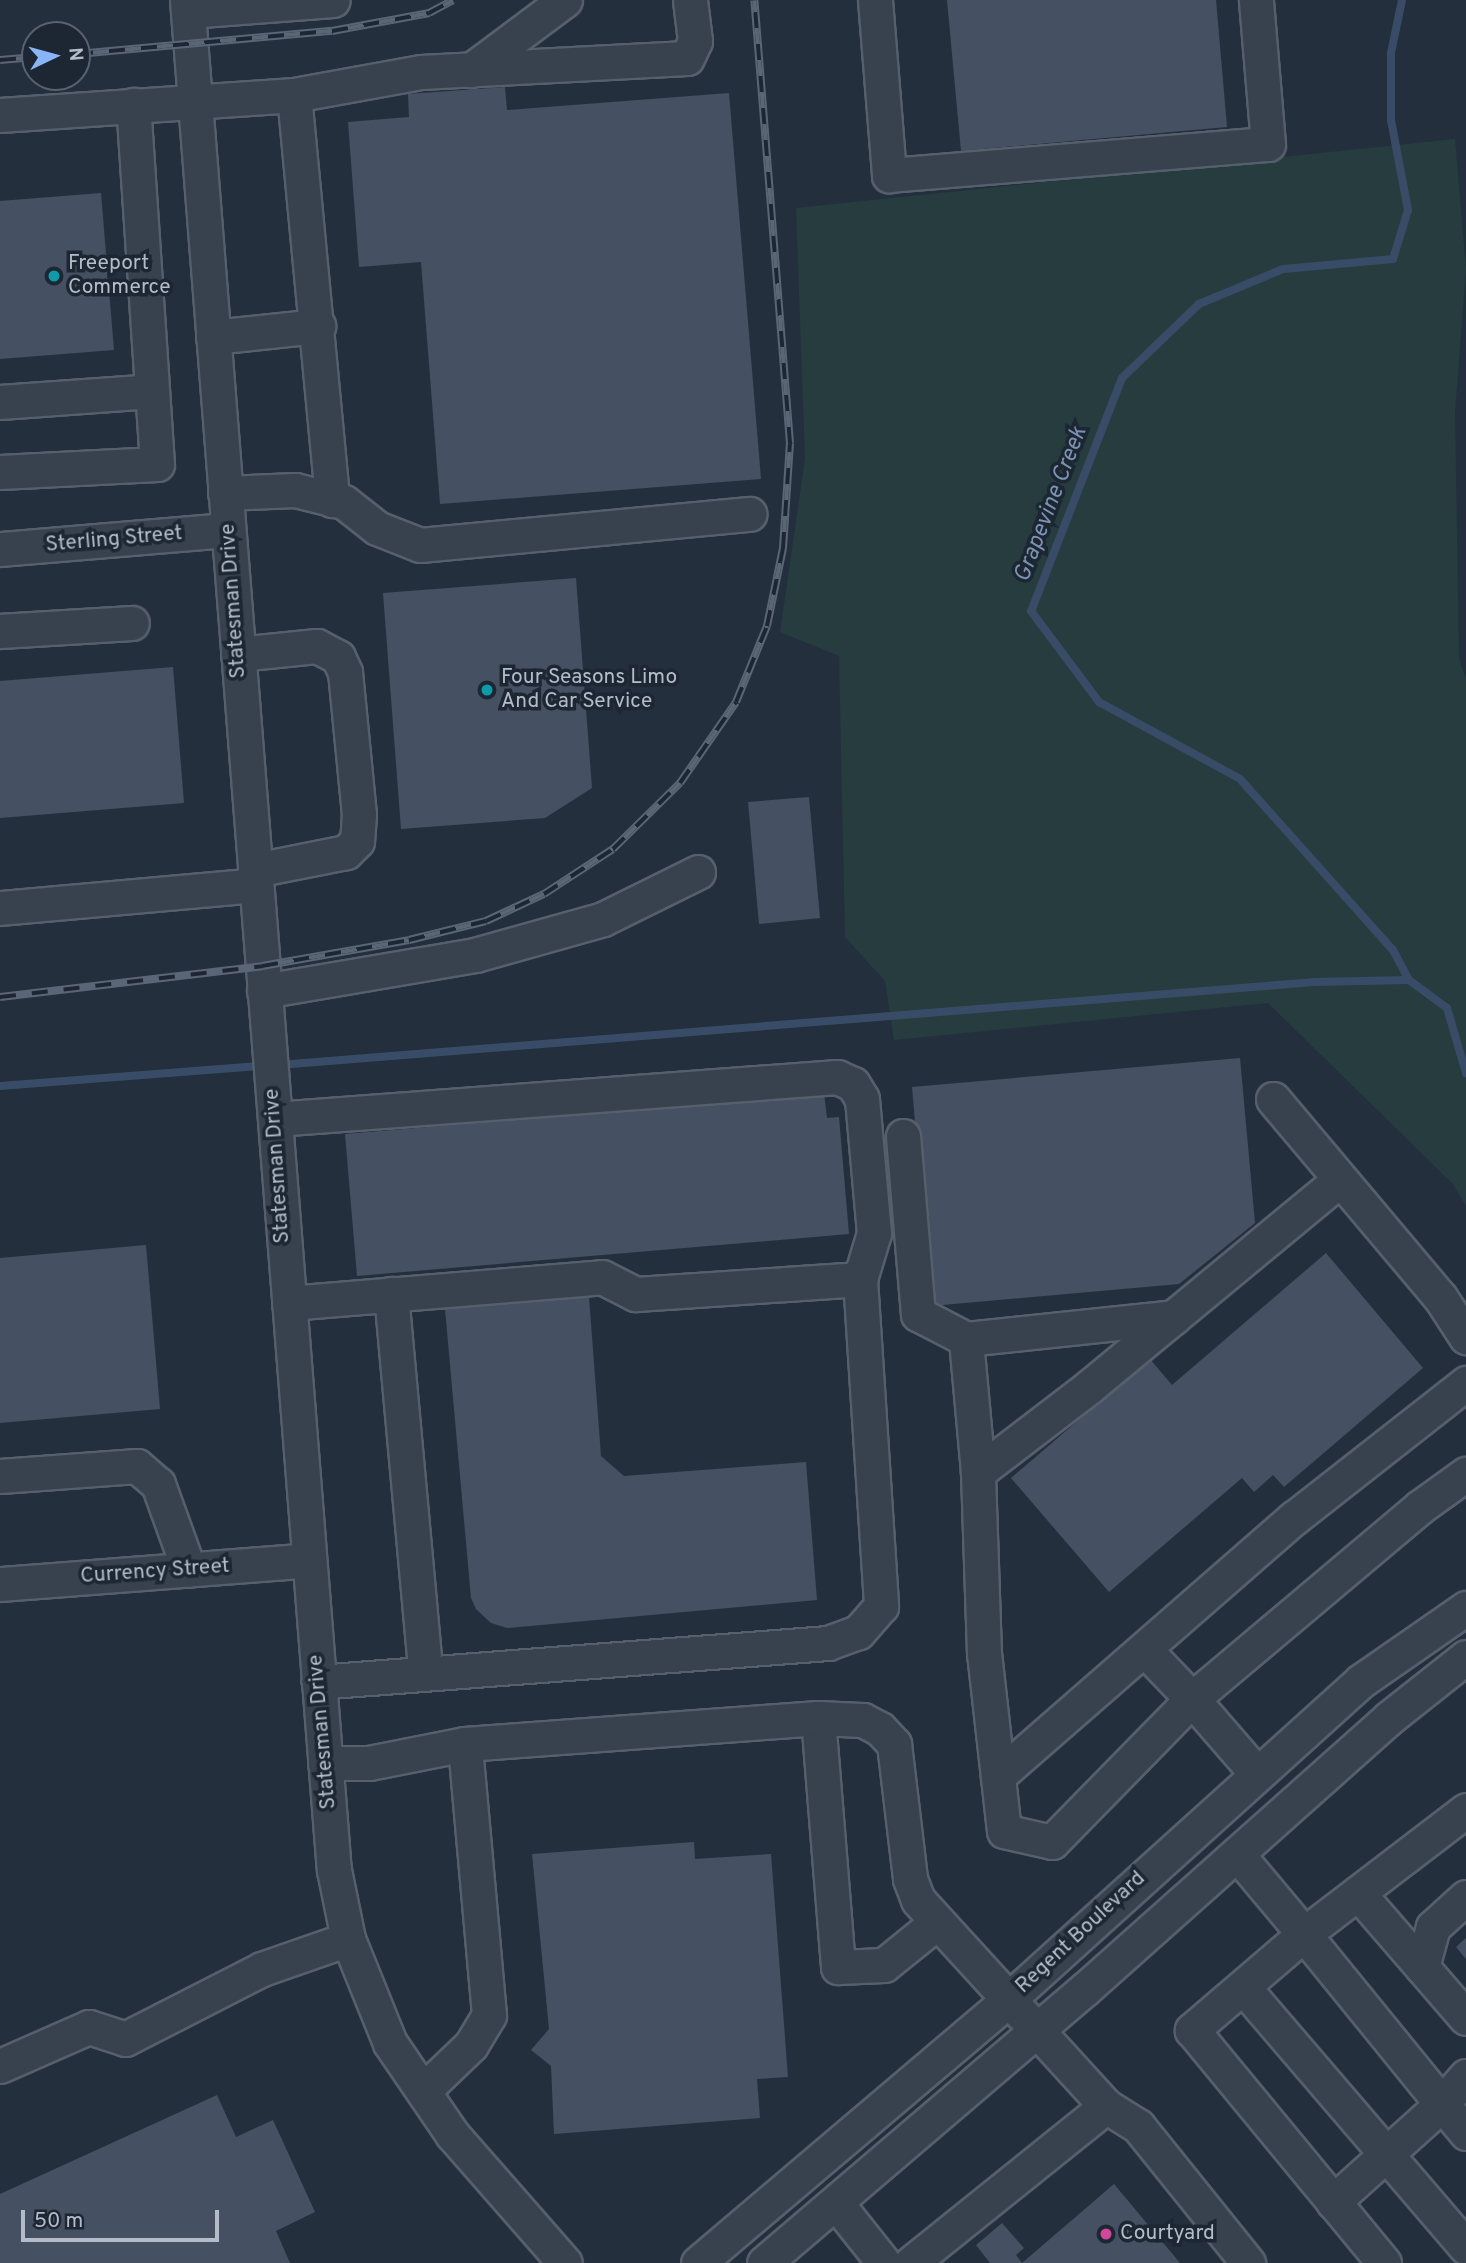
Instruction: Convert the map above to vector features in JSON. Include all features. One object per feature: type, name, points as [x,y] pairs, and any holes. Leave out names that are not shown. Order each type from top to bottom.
[{"type":"street","points":[[187,5],[333,0]]},
{"type":"street","points":[[471,70],[565,0]]},
{"type":"street","points":[[0,115],[195,100],[294,96],[421,72],[687,58],[695,41],[690,0]]},
{"type":"street","points":[[875,0],[889,175],[1268,144],[1256,0]]},
{"type":"street","name":"Statesman Drive","points":[[187,5],[334,1870],[348,1939],[390,2043],[453,2134],[565,2263]]},
{"type":"street","points":[[294,96],[318,326],[331,500]]},
{"type":"street","points":[[0,472],[157,464],[133,105]]},
{"type":"street","points":[[213,337],[318,326]]},
{"type":"street","points":[[0,401],[152,391]]},
{"type":"street","points":[[225,493],[295,489],[344,502],[377,528],[420,545],[750,513]]},
{"type":"street","name":"Sterling Street","points":[[1,544],[228,530]]},
{"type":"street","points":[[0,631],[132,623]]},
{"type":"street","points":[[0,908],[256,878],[346,852],[356,841],[359,814],[345,672],[338,657],[317,646],[238,654]]},
{"type":"street","points":[[265,999],[487,952],[603,919],[698,872]]},
{"type":"street","points":[[275,1119],[837,1077],[853,1084],[862,1100],[874,1233],[860,1279],[881,1606],[858,1632],[828,1643],[425,1671],[318,1682]]},
{"type":"street","points":[[1273,1099],[1440,1297],[1466,1337]]},
{"type":"street","points":[[903,1136],[918,1314],[965,1339],[1174,1317]]},
{"type":"street","points":[[978,1472],[1174,1317],[1340,1179]]},
{"type":"street","points":[[289,1303],[602,1277],[636,1294],[860,1279]]},
{"type":"street","points":[[391,1294],[425,1671]]},
{"type":"street","points":[[965,1339],[978,1472],[984,1654],[1004,1830],[1052,1842],[1192,1699],[1420,1507],[1466,1474]]},
{"type":"street","points":[[999,1776],[1146,1651],[1294,1518],[1466,1383]]},
{"type":"street","points":[[0,1476],[137,1466],[158,1484],[189,1570]]},
{"type":"street","name":"Currency Street","points":[[0,1584],[309,1560]]},
{"type":"street","name":"Regent Boulevard","points":[[698,2263],[1009,2000],[1361,1681],[1466,1608]]},
{"type":"street","points":[[1146,1651],[1258,1774]]},
{"type":"street","name":"Regent Boulevard","points":[[764,2263],[837,2204],[1036,2032],[1389,1718],[1466,1657]]},
{"type":"street","points":[[325,1763],[369,1763],[465,1744],[818,1717],[863,1720],[894,1744],[910,1879],[918,1900],[936,1923],[1106,2106],[1138,2126],[1248,2263]]},
{"type":"street","points":[[818,1717],[838,1967],[884,1965],[936,1923]]},
{"type":"street","points":[[423,2091],[471,2045],[489,2015],[465,1744]]},
{"type":"street","points":[[1384,2263],[1192,2030],[1304,1934],[1466,1810]]},
{"type":"street","points":[[1237,1854],[1466,2133]]},
{"type":"street","points":[[1358,1893],[1466,2018]]},
{"type":"street","points":[[1422,1967],[1433,1927],[1466,1897]]},
{"type":"street","points":[[0,2066],[89,2026],[125,2039],[262,1969],[348,1939]]},
{"type":"street","points":[[1243,1987],[1466,2246]]},
{"type":"street","points":[[1333,2202],[1442,2104],[1466,2076]]},
{"type":"street","points":[[911,2263],[1106,2106]]},
{"type":"street","points":[[837,2204],[884,2263]]},
{"type":"green space","points":[[1455,139],[1466,269],[1455,412],[1459,659],[1466,678],[1466,1206],[1452,1183],[1268,1003],[894,1040],[885,981],[845,937],[839,656],[780,632],[805,459],[796,208]]},
{"type":"building","points":[[947,0],[1216,0],[1227,127],[961,151]]},
{"type":"building","points":[[505,87],[507,110],[729,93],[761,479],[440,504],[421,262],[359,267],[348,122],[409,117],[408,94]]},
{"type":"building","name":"Freeport Commerce","points":[[101,193],[114,350],[0,359],[0,201]]},
{"type":"building","name":"Four Seasons Limo And Car Service","points":[[576,578],[592,788],[545,818],[401,829],[383,593]]},
{"type":"building","points":[[173,667],[184,803],[0,818],[0,681]]},
{"type":"building","points":[[809,797],[820,918],[759,924],[748,802]]},
{"type":"building","points":[[1240,1058],[1255,1223],[1179,1284],[931,1306],[912,1087]]},
{"type":"building","points":[[824,1093],[827,1118],[839,1117],[849,1234],[357,1276],[345,1134]]},
{"type":"building","points":[[146,1245],[160,1409],[0,1423],[0,1258]]},
{"type":"building","points":[[1326,1253],[1423,1368],[1284,1487],[1273,1475],[1254,1492],[1242,1478],[1109,1592],[1011,1478],[1150,1359],[1172,1385]]},
{"type":"building","points":[[589,1297],[601,1456],[624,1476],[806,1462],[817,1600],[507,1628],[491,1623],[476,1609],[471,1598],[445,1309]]},
{"type":"building","points":[[694,1842],[695,1859],[771,1854],[788,2077],[757,2079],[760,2118],[554,2134],[551,2066],[531,2050],[549,2029],[532,1854]]},
{"type":"building","points":[[1466,1938],[1466,1959],[1456,1947]]},
{"type":"building","points":[[217,2095],[236,2137],[273,2120],[315,2212],[276,2231],[290,2263],[0,2263],[0,2194]]},
{"type":"building","name":"Courtyard","points":[[1114,2184],[1180,2263],[1022,2263]]},
{"type":"building","points":[[1002,2223],[1024,2248],[1016,2255],[1022,2263],[990,2263],[976,2245]]},
{"type":"waterway","name":"Grapevine Creek","points":[[1402,0],[1391,53],[1391,120],[1408,210],[1393,259],[1283,269],[1199,304],[1122,378],[1031,611],[1099,702],[1240,779],[1393,950],[1409,980],[1447,1008],[1466,1073]]},
{"type":"waterway","points":[[279,1065],[1314,982],[1409,980]]},
{"type":"waterway","points":[[0,1086],[262,1066]]},
{"type":"railway","points":[[91,53],[332,31],[429,13],[453,0]]},
{"type":"railway","points":[[0,997],[262,966],[409,940],[486,921],[544,894],[613,849],[680,783],[736,702],[767,626],[783,548],[790,443],[754,0]]},
{"type":"railway","points":[[0,60],[21,58]]},
{"type":"place","name":"Freeport Commerce","points":[[54,276]]},
{"type":"place","name":"Four Seasons Limo And Car Service","points":[[487,690]]},
{"type":"place","name":"Courtyard","points":[[1106,2234]]}]
